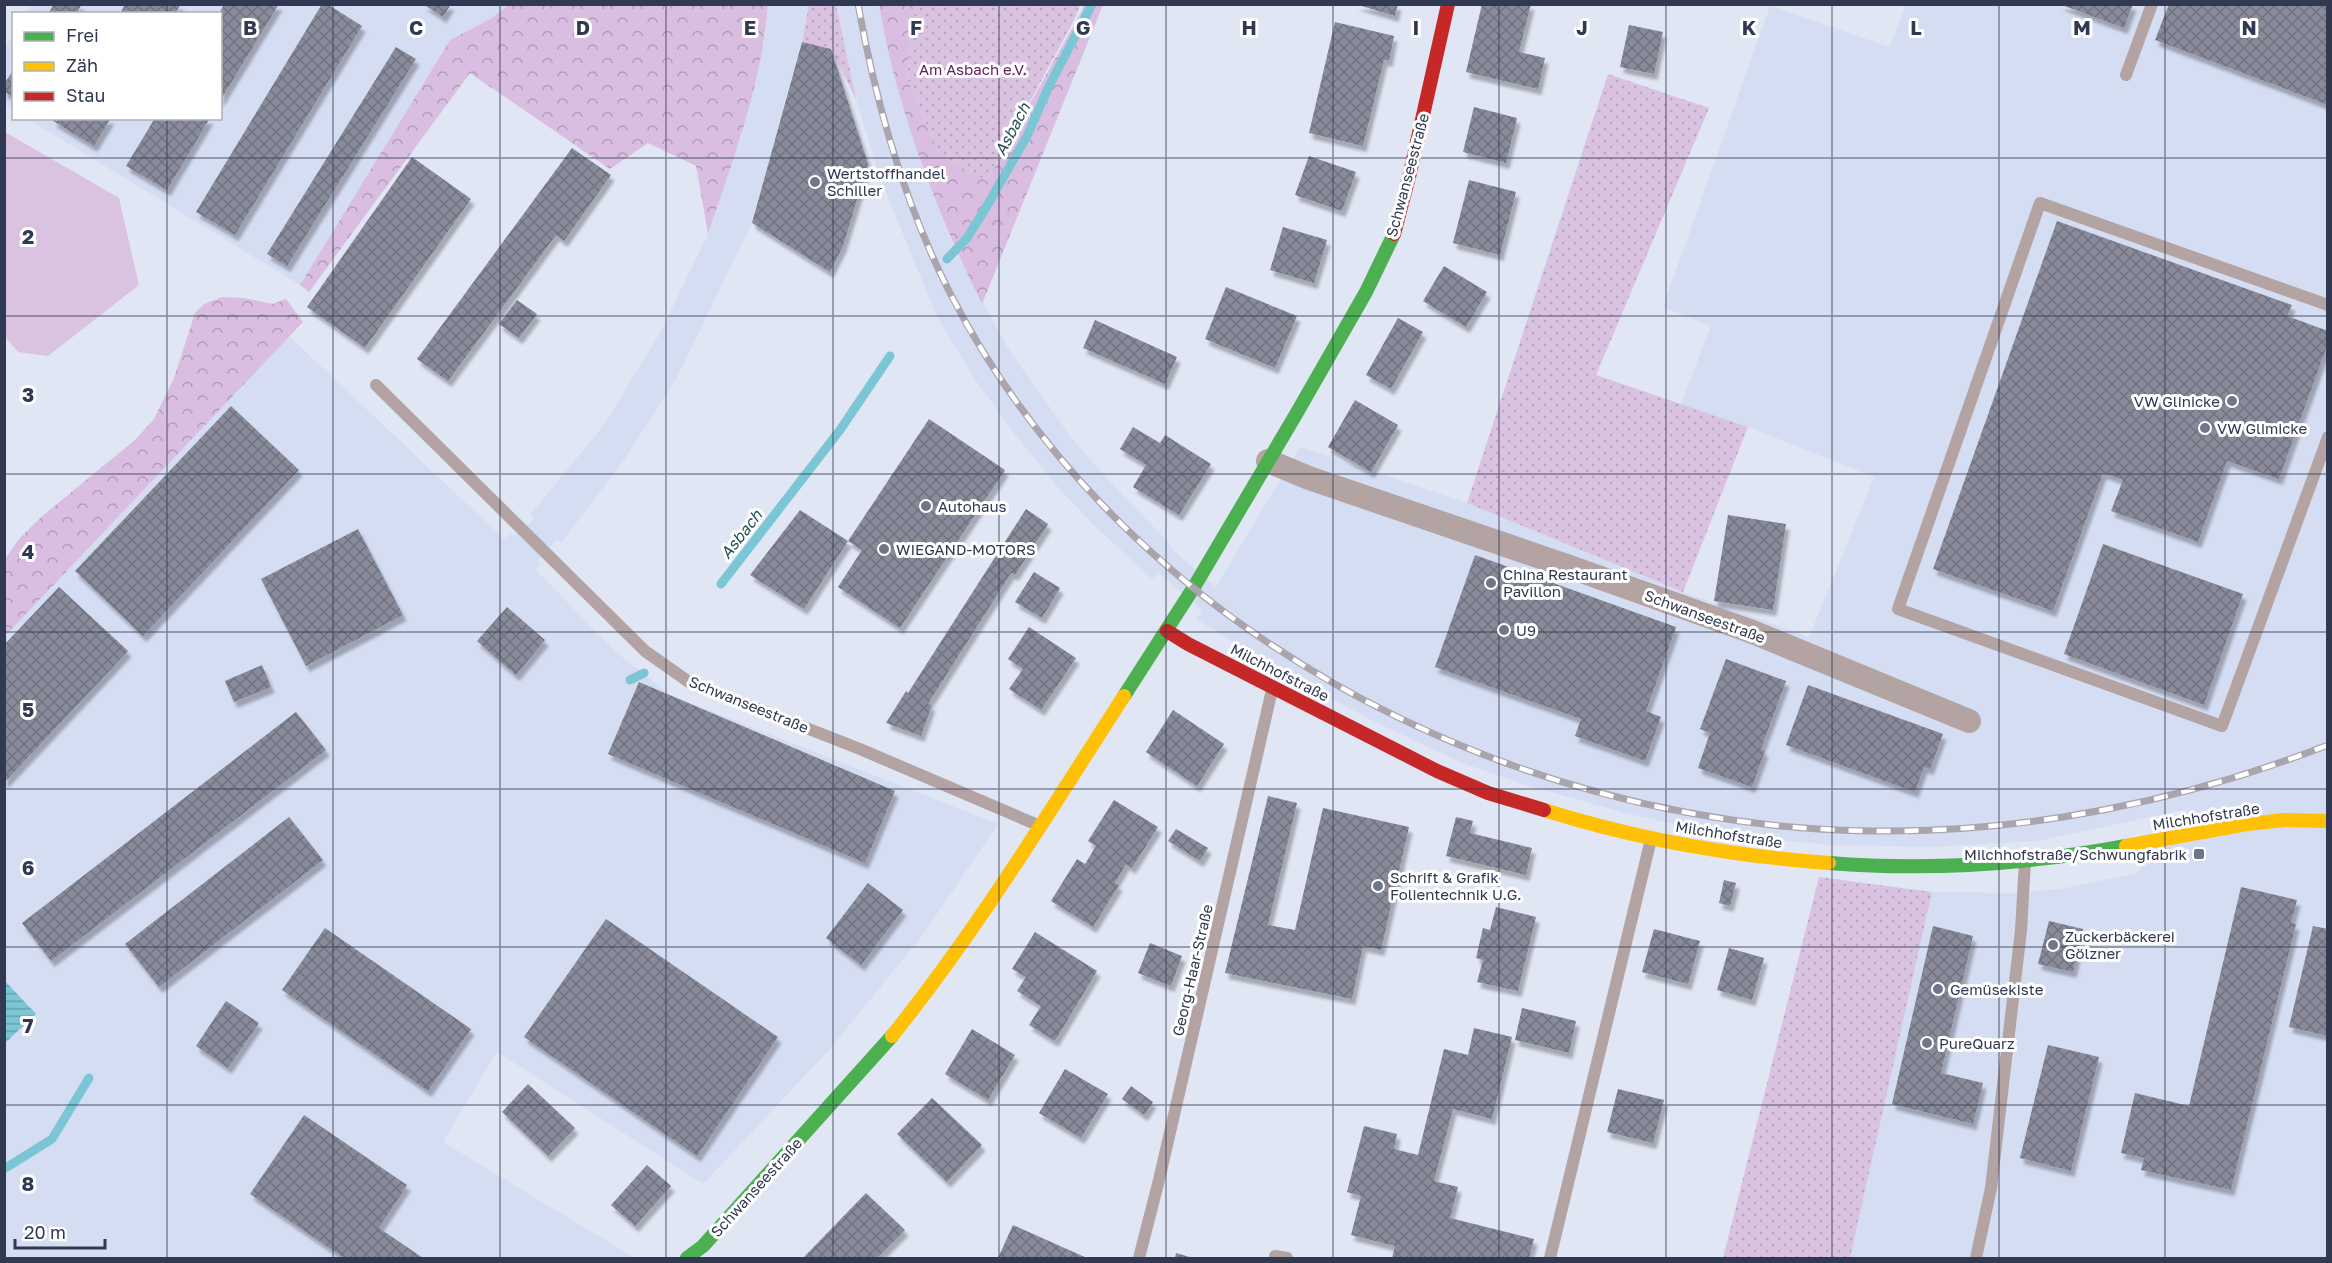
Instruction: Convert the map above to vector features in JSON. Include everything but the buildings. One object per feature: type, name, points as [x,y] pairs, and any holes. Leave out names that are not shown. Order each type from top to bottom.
[{"type":"street","name":"Schwanseestraße","points":[[687,1258],[703,1246],[889,1039],[936,981],[1167,631],[1365,292],[1393,237],[1410,173],[1448,4]]},
{"type":"street","name":"Schwanseestraße","points":[[1268,461],[1309,478],[1557,562],[1750,631],[1969,721]]},
{"type":"street","name":"Milchhofstraße","points":[[1167,631],[1437,771],[1488,792],[1598,827],[1651,838],[1789,860],[1864,866],[1966,865],[2082,854],[2247,824],[2286,820],[2328,821]]},
{"type":"lane","points":[[2126,75],[2152,4]]},
{"type":"lane","points":[[2328,305],[2040,203],[1898,609],[2222,726],[2328,437]]},
{"type":"lane","name":"Schwanseestraße","points":[[376,385],[645,651],[689,681],[860,749],[1040,826]]},
{"type":"lane","name":"Georg-Haar-Straße","points":[[1139,1258],[1273,687]]},
{"type":"lane","points":[[1550,1258],[1651,838]]},
{"type":"lane","points":[[1976,1258],[1991,1188],[2021,930],[2025,859]]},
{"type":"lane","points":[[1275,1258],[1275,1256],[1287,1258]]},
{"type":"shaded area","points":[[32,4],[509,5],[492,18],[450,40],[300,285],[30,120],[222,120],[222,12],[27,12]]},
{"type":"shaded area","points":[[768,5],[811,5],[752,223],[677,377],[626,457],[561,543],[557,540],[537,561],[541,564],[536,570],[616,652],[672,696],[998,824],[922,936],[829,1050],[703,1184],[497,1052],[443,1142],[635,1258],[5,1258],[4,636],[289,336],[504,539],[511,534],[514,537],[534,519],[530,515],[604,425],[660,333],[708,234],[739,142],[766,35]]},
{"type":"shaded area","points":[[836,5],[879,5],[900,96],[923,170],[952,243],[1007,347],[1070,436],[1108,480],[1170,544],[1174,551],[1216,587],[1300,447],[1467,503],[1683,592],[1809,637],[1874,477],[1748,427],[1681,404],[1711,326],[1663,307],[1770,6],[1890,47],[1906,5],[2327,5],[2327,1258],[1850,1258],[1932,892],[2016,893],[2061,889],[2137,873],[2187,809],[2038,841],[1934,847],[1830,845],[1725,835],[1629,814],[1522,784],[1460,762],[1373,721],[1275,668],[1196,619],[1202,610],[1159,573],[1152,579],[1096,527],[1060,490],[976,381],[937,317],[879,175],[856,99]]},
{"type":"shaded area","points":[[12,36],[12,109],[5,104],[4,49]]},
{"type":"green space","points":[[509,4],[768,5],[760,63],[753,92],[708,234],[696,166],[648,143],[610,169],[470,73],[309,292],[300,285],[450,40],[492,18]]},
{"type":"green space","points":[[809,5],[836,5],[856,99],[831,49],[802,42]]},
{"type":"green space","points":[[879,5],[915,5],[906,76],[939,155],[987,181],[1085,5],[1103,5],[982,304],[949,232],[920,158],[896,82]]},
{"type":"green space","name":"Am Asbach e.V.","points":[[915,5],[1080,5],[987,181],[939,155],[906,76]]},
{"type":"green space","points":[[1608,74],[1709,108],[1596,375],[1748,427],[1683,592],[1467,503]]},
{"type":"green space","points":[[5,132],[119,198],[139,285],[48,356],[18,352],[5,337]]},
{"type":"green space","points":[[222,297],[244,298],[273,304],[286,299],[303,322],[5,636],[5,559],[19,539],[41,517],[135,440],[154,419],[174,378],[195,313],[204,304]]},
{"type":"green space","points":[[1819,877],[1932,892],[1850,1258],[1723,1258]]},
{"type":"water","points":[[5,981],[36,1014],[5,1043]]},
{"type":"waterway","name":"Asbach","points":[[947,259],[967,238],[1027,136],[1049,86],[1092,4]]},
{"type":"waterway","name":"Asbach","points":[[721,584],[840,430],[890,356]]},
{"type":"waterway","name":"Asbach","points":[[630,680],[644,673]]},
{"type":"waterway","name":"Asbach","points":[[4,1169],[52,1139],[89,1078]]},
{"type":"railway","points":[[858,4],[883,116],[905,188],[919,224],[950,293],[1024,412],[1115,517],[1220,609],[1338,686],[1465,747],[1598,792],[1735,820],[1873,831],[1989,826],[2104,810],[2218,782],[2328,745]]},
{"type":"traffic: fast","points":[[1124,696],[1194,587],[1295,416],[1366,292],[1394,234]]},
{"type":"traffic: fast","points":[[1829,863],[1904,866],[1978,864],[2053,857],[2126,846]]},
{"type":"traffic: fast","points":[[687,1258],[703,1246],[892,1036]]},
{"type":"traffic: slow","points":[[892,1036],[983,912],[1124,696]]},
{"type":"traffic: slow","points":[[1544,810],[1614,830],[1685,845],[1757,856],[1829,863]]},
{"type":"traffic: slow","points":[[2126,846],[2247,824],[2285,820],[2328,821]]},
{"type":"traffic: jam","points":[[1394,234],[1448,4]]},
{"type":"traffic: jam","points":[[1167,631],[1188,644],[1437,771],[1488,793],[1544,810]]},
{"type":"place","name":"Wertstoffhandel Schiller","points":[[815,182]]},
{"type":"place","name":"VW Glinicke","points":[[2232,401]]},
{"type":"place","name":"VW Glimicke","points":[[2205,428]]},
{"type":"place","name":"Autohaus","points":[[926,506]]},
{"type":"place","name":"WIEGAND-MOTORS","points":[[884,549]]},
{"type":"place","name":"China Restaurant Pavillon","points":[[1491,583]]},
{"type":"place","name":"U9","points":[[1504,630]]},
{"type":"place","name":"Milchhofstraße/Schwungfabrik","points":[[2199,854]]},
{"type":"place","name":"Schrift & Grafik Folientechnik U.G.","points":[[1378,886]]},
{"type":"place","name":"Zuckerbäckerei Gölzner","points":[[2053,945]]},
{"type":"place","name":"Gemüsekiste","points":[[1938,989]]},
{"type":"place","name":"PureQuarz","points":[[1927,1043]]}]
